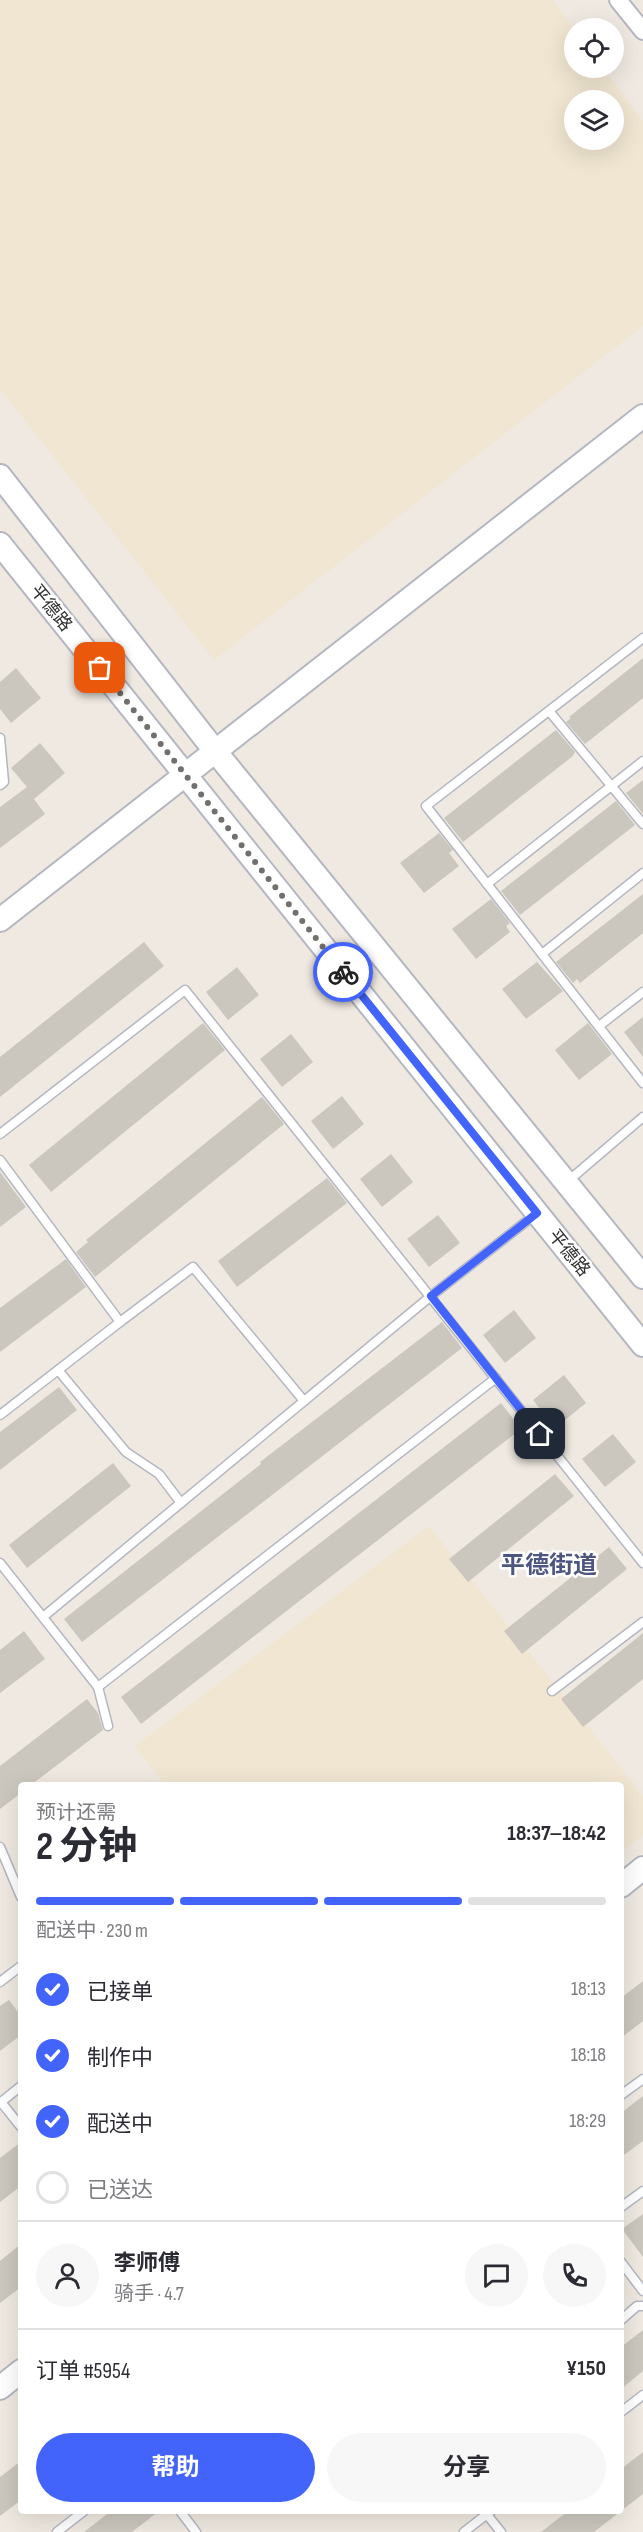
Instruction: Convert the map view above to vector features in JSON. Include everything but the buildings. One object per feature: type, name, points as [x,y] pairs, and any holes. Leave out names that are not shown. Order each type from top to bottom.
[{"type":"main road","points":[[0,920],[643,416]]},
{"type":"main road","points":[[0,476],[215,751],[643,1276]]},
{"type":"main road","name":"平德路","points":[[0,544],[643,1345]]},
{"type":"main road","points":[[0,2388],[18,2373]]},
{"type":"street","points":[[618,0],[643,31]]},
{"type":"lane","points":[[643,638],[426,806],[643,1083]]},
{"type":"lane","points":[[549,711],[643,824]]},
{"type":"lane","points":[[0,738],[4,782],[0,785]]},
{"type":"lane","points":[[487,884],[643,761]]},
{"type":"lane","points":[[542,954],[643,873]]},
{"type":"lane","points":[[0,1134],[184,990],[643,1563]]},
{"type":"lane","points":[[598,1026],[643,992]]},
{"type":"lane","points":[[567,1182],[643,1117]]},
{"type":"lane","points":[[0,1160],[120,1322]]},
{"type":"lane","points":[[43,1617],[431,1296],[537,1213]]},
{"type":"lane","points":[[0,1415],[193,1267],[304,1401]]},
{"type":"lane","points":[[58,1370],[126,1452],[159,1474],[181,1503]]},
{"type":"lane","points":[[98,1688],[496,1378]]},
{"type":"lane","points":[[0,1563],[98,1688],[108,1726]]},
{"type":"lane","points":[[552,1691],[643,1622]]},
{"type":"lane","points":[[0,1847],[18,1890]]},
{"type":"lane","points":[[0,1982],[18,1968]]},
{"type":"lane","points":[[624,2093],[643,2079]]},
{"type":"lane","points":[[18,2088],[1,2102],[18,2123]]},
{"type":"lane","points":[[624,2206],[643,2191]]},
{"type":"lane","points":[[624,2266],[643,2291]]},
{"type":"lane","points":[[624,2317],[637,2306],[643,2306]]},
{"type":"lane","points":[[624,2410],[643,2395]]},
{"type":"lane","points":[[57,2532],[80,2514]]},
{"type":"lane","points":[[182,2514],[196,2532]]},
{"type":"lane","points":[[464,2532],[485,2514]]},
{"type":"lane","points":[[488,2514],[501,2532]]},
{"type":"shaded area","points":[[0,0],[553,0],[566,18],[564,18],[564,78],[611,78],[620,90],[564,90],[564,150],[624,150],[624,96],[643,121],[643,326],[214,660],[0,389]]},
{"type":"shaded area","points":[[429,1526],[643,1796],[643,1835],[624,1850],[624,1782],[163,1782],[135,1746]]},
{"type":"way so far","points":[[100,668],[343,972]]},
{"type":"district","name":"平德街道","points":[[549,1565]]},
{"type":"route","points":[[343,972],[537,1213],[431,1296],[540,1434]]}]
